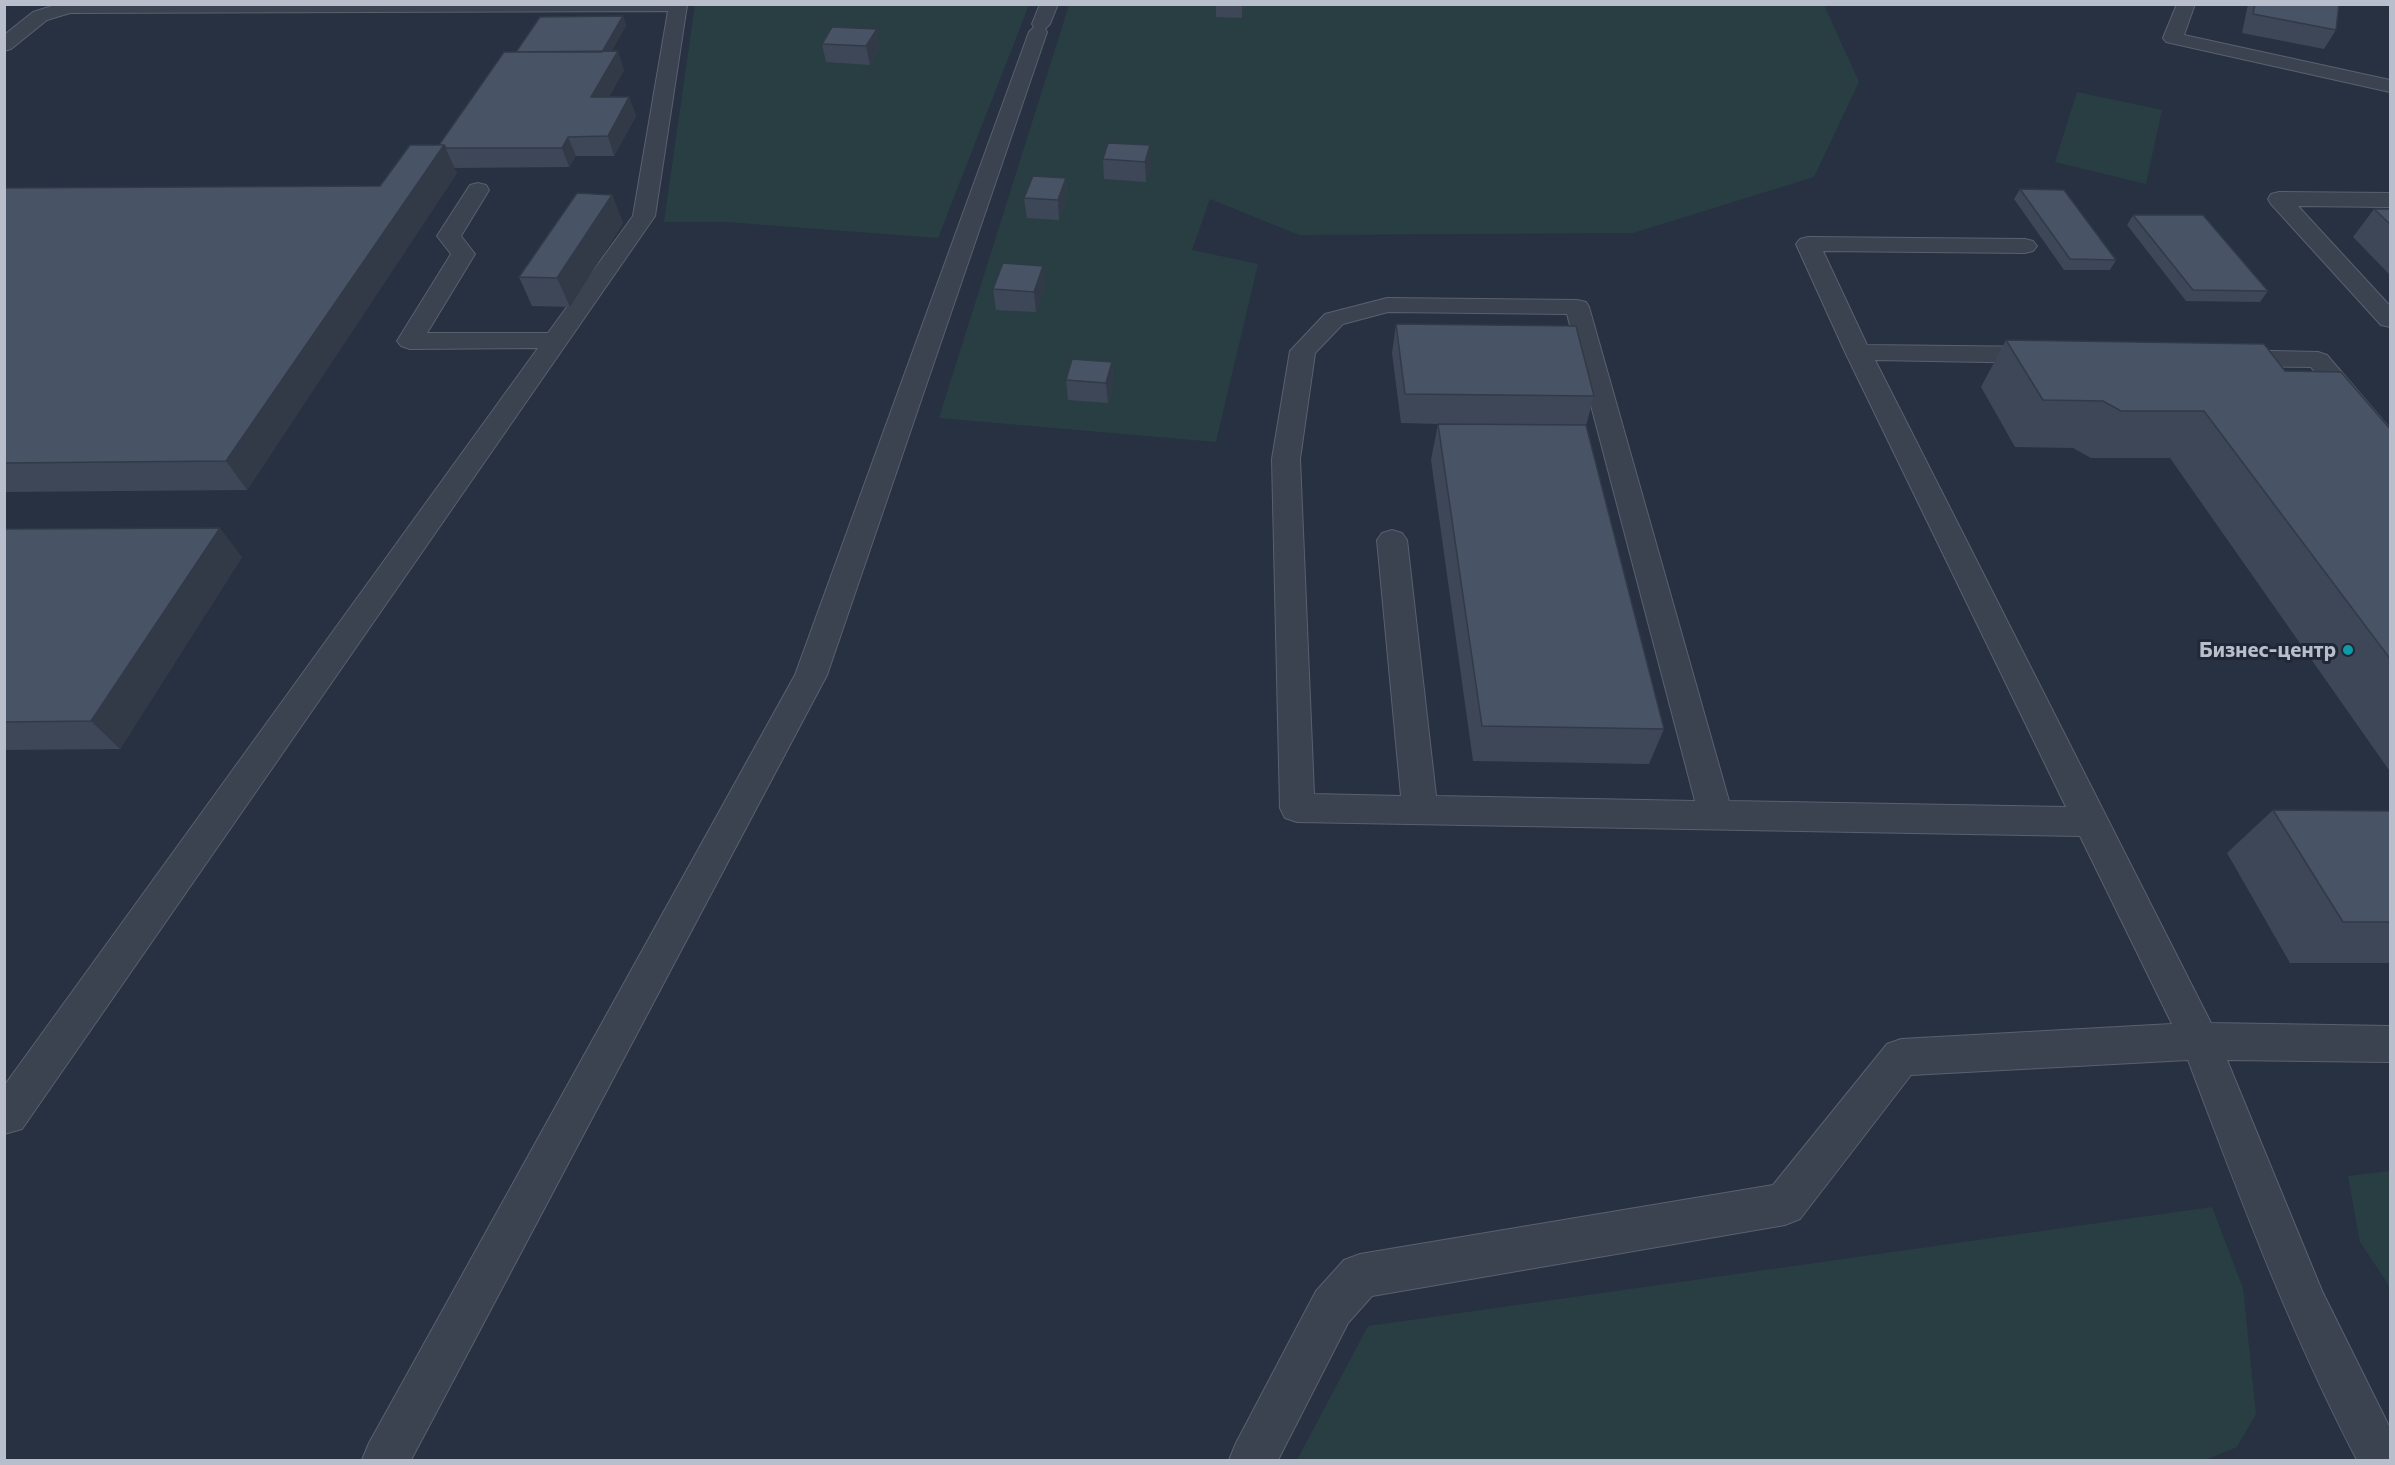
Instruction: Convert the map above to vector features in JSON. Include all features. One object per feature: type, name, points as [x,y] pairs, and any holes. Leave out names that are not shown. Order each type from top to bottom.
[{"type":"street","points":[[2186,4],[2173,38],[2391,86]]},
{"type":"street","points":[[4,45],[40,16],[69,7],[678,5],[644,216],[8,1115],[4,1115]]},
{"type":"street","points":[[387,1461],[811,675],[1043,20]]},
{"type":"street","points":[[478,190],[449,236],[463,254],[410,341],[556,340]]},
{"type":"street","points":[[2391,200],[2279,199],[2391,320]]},
{"type":"street","points":[[2025,246],[1808,244],[1858,352],[2200,1041],[2275,1233],[2352,1406],[2382,1461]]},
{"type":"street","points":[[1716,815],[1577,308],[1387,305],[1334,319],[1303,351],[1286,459],[1297,808],[2092,822]]},
{"type":"street","points":[[1858,352],[2071,356]]},
{"type":"street","points":[[2212,358],[2318,360],[2391,446]]},
{"type":"street","points":[[1392,540],[1420,810]]},
{"type":"street","points":[[1253,1461],[1332,1307],[1360,1276],[1785,1204],[1901,1057],[2200,1041],[2391,1044]]},
{"type":"green space","points":[[695,5],[1029,5],[938,238],[726,222],[664,222]]},
{"type":"green space","points":[[1069,5],[1824,5],[1859,82],[1814,177],[1633,233],[1299,235],[1210,199],[1192,250],[1258,264],[1216,442],[939,418]]},
{"type":"green space","points":[[2077,92],[2162,110],[2146,184],[2055,162]]},
{"type":"green space","points":[[2390,1171],[2390,1287],[2360,1242],[2348,1176]]},
{"type":"green space","points":[[2212,1207],[2243,1288],[2256,1414],[2237,1447],[2205,1460],[1297,1460],[1368,1326]]},
{"type":"building","points":[[2255,4],[2339,4],[2336,30],[2253,14]]},
{"type":"building","points":[[623,16],[602,52],[516,52],[540,17]]},
{"type":"building","points":[[832,27],[877,29],[866,46],[822,44]]},
{"type":"building","points":[[618,51],[591,97],[629,97],[608,136],[568,137],[562,148],[446,148],[444,145],[439,145],[504,52]]},
{"type":"building","points":[[1108,143],[1150,145],[1145,162],[1103,159]]},
{"type":"building","points":[[410,145],[444,145],[226,461],[4,463],[4,188],[380,186]]},
{"type":"building","points":[[1033,176],[1066,178],[1058,200],[1024,198]]},
{"type":"building","points":[[2020,189],[2064,190],[2116,260],[2070,259]]},
{"type":"building","points":[[577,193],[612,195],[557,278],[519,277]]},
{"type":"building","points":[[2374,209],[2391,209],[2391,225]]},
{"type":"building","points":[[2133,215],[2203,215],[2268,291],[2193,290]]},
{"type":"building","points":[[1003,263],[1043,266],[1034,292],[993,289]]},
{"type":"building","points":[[1396,324],[1576,326],[1594,396],[1405,394]]},
{"type":"building","points":[[2006,340],[2264,344],[2285,371],[2341,372],[2391,430],[2391,660],[2204,411],[2121,411],[2103,401],[2043,400]]},
{"type":"building","points":[[1072,359],[1112,362],[1106,383],[1066,380]]},
{"type":"building","points":[[1438,424],[1586,425],[1664,729],[1482,726]]},
{"type":"building","points":[[220,528],[91,721],[4,722],[4,529]]},
{"type":"building","points":[[2273,810],[2391,811],[2391,922],[2343,922]]},
{"type":"place","name":"Бизнес-центр","points":[[2348,650]]}]
